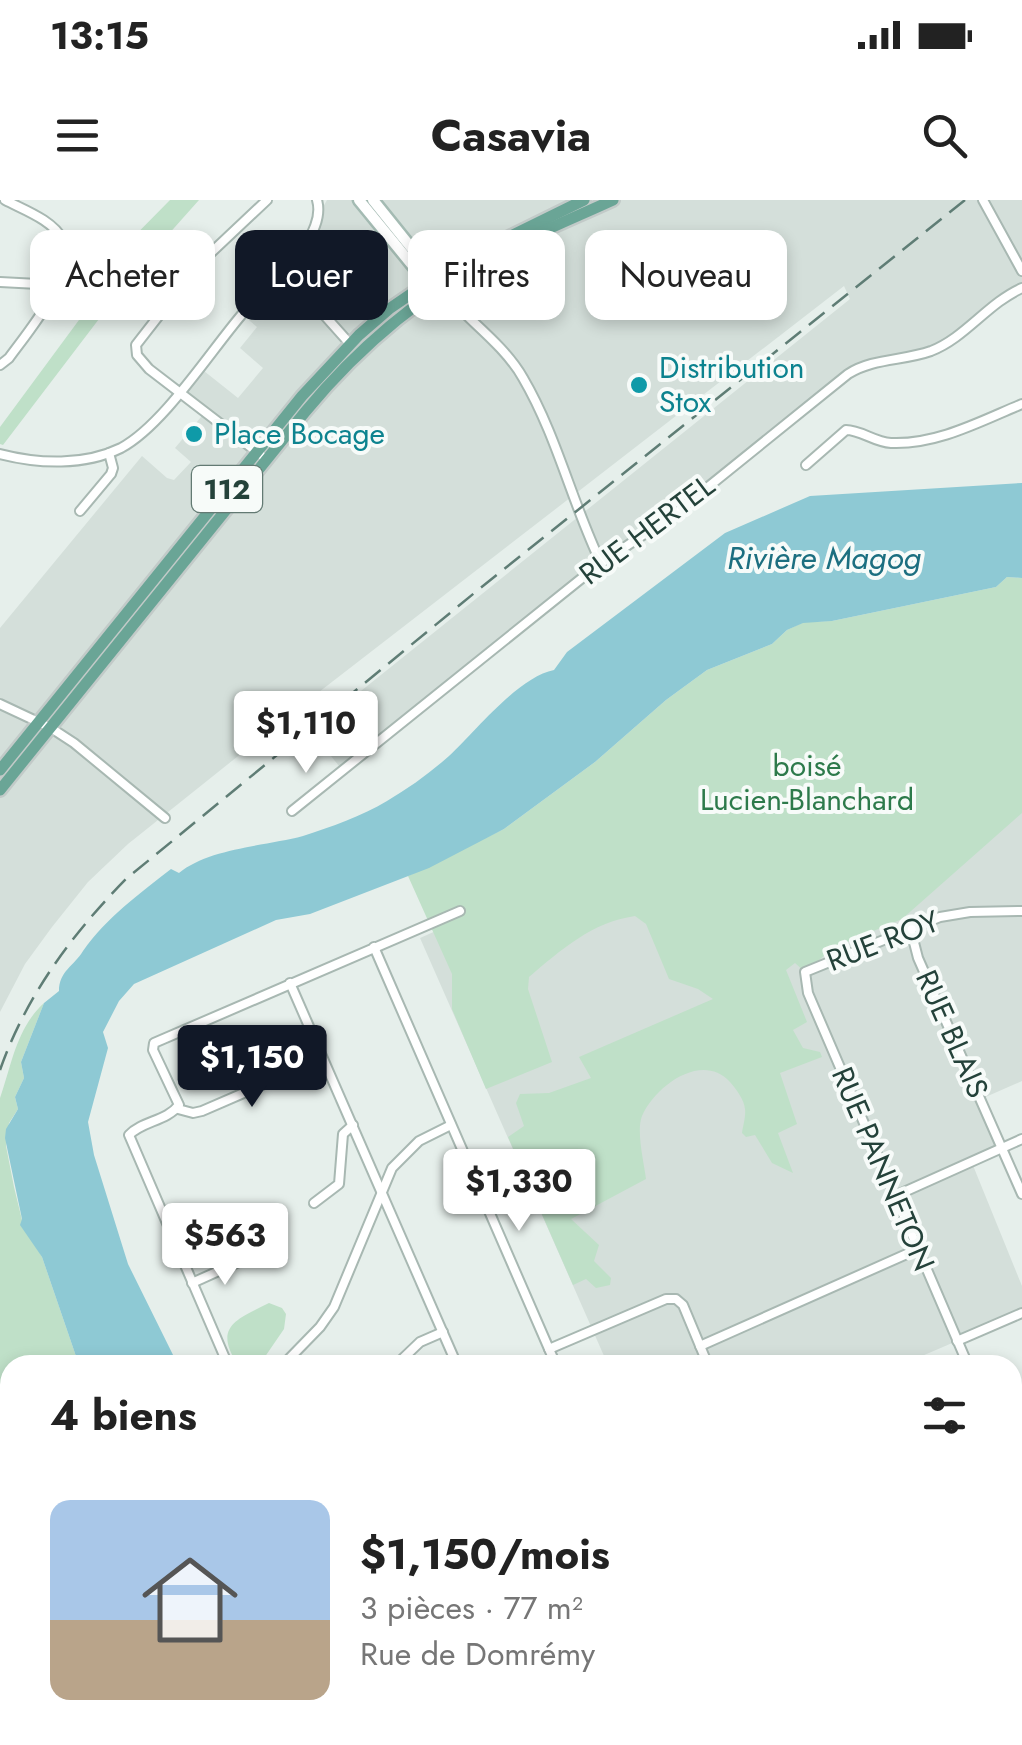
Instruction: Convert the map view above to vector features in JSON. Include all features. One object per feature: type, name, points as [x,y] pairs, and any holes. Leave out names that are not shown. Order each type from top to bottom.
[{"type":"main road","points":[[359,200],[408,254]]},
{"type":"main road","points":[[373,200],[408,247]]},
{"type":"main road","name":"112","points":[[520,230],[584,200]]},
{"type":"main road","name":"112","points":[[548,230],[614,200]]},
{"type":"main road","name":"112","points":[[0,790],[45,725],[262,455],[316,399],[355,349],[408,304]]},
{"type":"main road","name":"112","points":[[0,770],[45,725]]},
{"type":"street","points":[[4,200],[53,230]]},
{"type":"street","points":[[262,455],[149,369],[136,350],[141,336],[199,264],[267,200]]},
{"type":"street","points":[[313,230],[318,220],[317,200]]},
{"type":"street","points":[[984,200],[1022,270]]},
{"type":"street","points":[[0,282],[30,284]]},
{"type":"street","name":"RUE HERTEL","points":[[292,811],[601,563],[677,512],[854,370],[934,350],[992,304],[1022,288]]},
{"type":"street","points":[[0,365],[35,320]]},
{"type":"street","points":[[0,454],[60,461],[109,453],[141,434],[237,320]]},
{"type":"street","points":[[329,320],[355,349]]},
{"type":"street","points":[[471,320],[524,378],[601,563]]},
{"type":"street","points":[[806,466],[846,430],[884,442],[914,443],[965,428],[1022,404]]},
{"type":"street","points":[[80,511],[111,474],[109,453]]},
{"type":"street","points":[[0,704],[45,725],[166,818]]},
{"type":"street","points":[[178,1109],[178,1101],[153,1050],[154,1043],[460,911]]},
{"type":"street","name":"RUE ROY","points":[[805,972],[910,927],[970,912],[1022,911]]},
{"type":"street","name":"RUE BLAIS","points":[[910,927],[918,958],[1022,1194]]},
{"type":"street","points":[[374,947],[552,1355]]},
{"type":"street","name":"RUE PANNETON","points":[[805,972],[808,993],[964,1355]]},
{"type":"street","points":[[290,982],[452,1355]]},
{"type":"street","points":[[224,1355],[129,1135],[178,1109],[202,1111],[322,1059]]},
{"type":"street","points":[[314,1203],[340,1184],[343,1134],[352,1125]]},
{"type":"street","points":[[293,1355],[334,1307],[392,1168],[408,1150],[451,1125]]},
{"type":"street","points":[[895,1196],[1022,1139]]},
{"type":"street","points":[[700,1346],[918,1249]]},
{"type":"street","points":[[192,1282],[243,1260]]},
{"type":"street","points":[[549,1348],[676,1298],[683,1304],[704,1355]]},
{"type":"street","points":[[958,1341],[1022,1313]]},
{"type":"street","points":[[406,1355],[420,1342],[442,1332]]},
{"type":"shaded area","points":[[327,200],[1022,200],[1022,288],[941,346],[861,366],[677,512],[605,560],[343,771],[311,731],[850,299],[844,286],[128,844],[88,882],[52,927],[25,964],[0,1012],[0,628],[142,456],[174,480],[191,462],[175,448],[206,411],[180,390],[199,367],[238,398],[263,368],[240,348],[257,327],[249,320],[388,320],[388,230],[310,230]]},
{"type":"shaded area","points":[[1022,789],[1022,1081],[981,1099],[1003,1149],[972,1163],[1022,1286],[1022,1313],[924,1355],[604,1355],[420,938],[647,838]]},
{"type":"green space","points":[[170,200],[199,200],[172,230],[140,230]]},
{"type":"green space","points":[[79,320],[98,320],[3,445],[0,427]]},
{"type":"green space","name":"boisé Lucien-Blanchard","points":[[1007,577],[1022,578],[1022,813],[902,919],[833,948],[805,972],[795,963],[786,970],[807,1022],[793,1030],[803,1048],[820,1052],[822,1057],[780,1073],[797,1124],[778,1133],[793,1173],[772,1163],[755,1135],[746,1137],[742,1133],[744,1105],[730,1082],[719,1073],[706,1070],[680,1076],[657,1094],[640,1122],[646,1179],[571,1219],[599,1245],[594,1261],[611,1278],[610,1285],[596,1288],[586,1279],[573,1285],[508,1137],[524,1126],[516,1103],[520,1094],[549,1093],[591,1078],[579,1057],[713,999],[669,979],[646,924],[635,916],[605,924],[578,939],[529,977],[528,989],[552,1062],[486,1089],[452,1009],[452,974],[408,876],[504,829],[595,762],[707,670],[772,644],[787,630],[804,622],[832,621],[996,587]]},
{"type":"green space","points":[[44,1003],[21,1062],[24,1078],[15,1097],[18,1109],[9,1123],[6,1146],[22,1220],[42,1257],[76,1355],[0,1355],[0,1098],[21,1036]]},
{"type":"green space","points":[[269,1303],[286,1314],[284,1329],[266,1355],[233,1355],[228,1332],[239,1319]]},
{"type":"water","name":"Rivière Magog","points":[[1022,483],[1022,578],[1007,577],[996,587],[832,621],[803,623],[787,630],[772,644],[707,670],[595,762],[504,829],[429,868],[310,914],[276,920],[134,984],[119,1001],[103,1032],[108,1048],[88,1122],[94,1155],[128,1264],[173,1355],[76,1355],[42,1257],[20,1225],[5,1138],[18,1109],[15,1097],[24,1078],[21,1062],[44,1003],[59,991],[64,974],[92,939],[171,869],[179,873],[222,853],[303,836],[357,816],[395,796],[449,756],[512,694],[554,670],[567,652],[725,533],[810,496]]},
{"type":"railway","points":[[0,1070],[23,1017],[52,967],[126,879],[478,590],[965,200]]},
{"type":"place","name":"Distribution Stox","points":[[639,385]]},
{"type":"place","name":"Place Bocage","points":[[194,434]]}]
